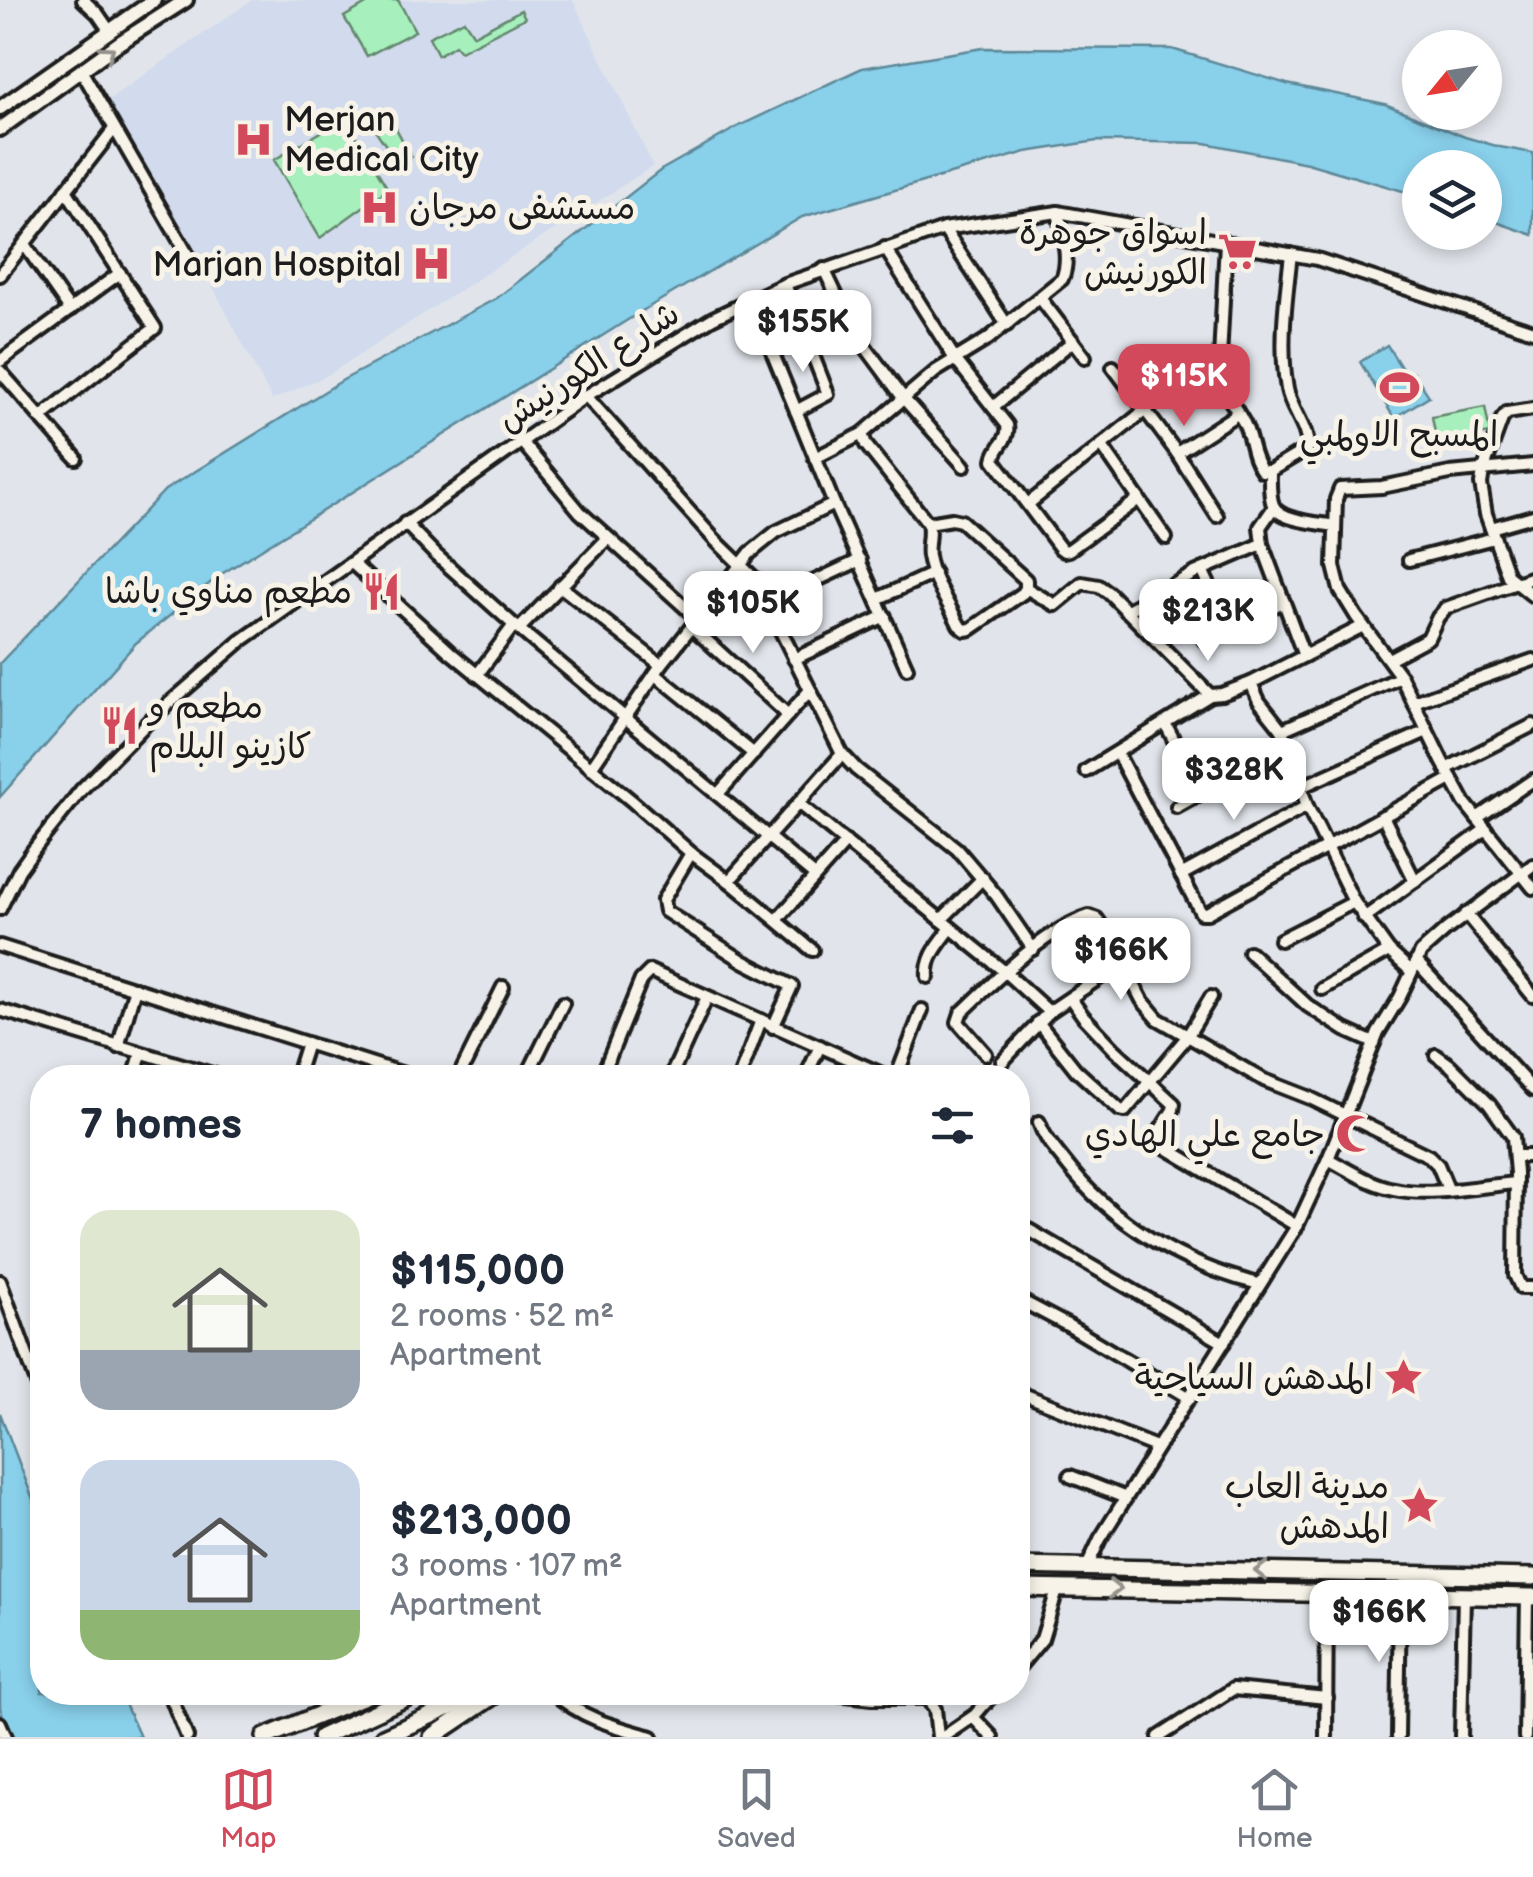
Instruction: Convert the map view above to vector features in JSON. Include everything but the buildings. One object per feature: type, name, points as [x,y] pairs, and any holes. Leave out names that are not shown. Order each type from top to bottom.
[{"type":"highway","points":[[1030,1566],[1533,1577]]},
{"type":"highway","points":[[1030,1588],[1530,1596]]},
{"type":"highway","points":[[265,1737],[343,1705]]},
{"type":"highway","points":[[321,1737],[391,1705]]},
{"type":"highway","points":[[383,1737],[455,1705]]},
{"type":"highway","points":[[432,1737],[480,1705]]},
{"type":"main road","points":[[0,129],[186,0]]},
{"type":"main road","points":[[0,108],[147,2]]},
{"type":"street","points":[[84,0],[110,30]]},
{"type":"street","points":[[81,70],[198,270]]},
{"type":"street","points":[[0,275],[114,129]]},
{"type":"street","points":[[40,418],[155,328],[66,190]]},
{"type":"street","points":[[815,458],[862,434],[921,383],[988,340],[1062,280],[1067,257],[1058,212]]},
{"type":"street","name":"شارع الكورنيش","points":[[0,909],[20,870],[81,790],[124,745],[241,641],[586,396],[713,318],[785,284],[944,229],[1058,212],[1318,259],[1533,331]]},
{"type":"street","points":[[944,229],[1006,325]]},
{"type":"street","points":[[1226,242],[1218,378],[1244,423],[1262,472],[1308,448],[1308,439],[1287,392],[1285,343],[1292,254]]},
{"type":"street","points":[[24,244],[70,310]]},
{"type":"street","points":[[885,248],[955,359],[1007,425],[1008,432],[994,460],[1060,548],[1064,551],[1139,499]]},
{"type":"street","points":[[824,270],[853,330],[904,399],[964,466]]},
{"type":"street","points":[[0,360],[120,273]]},
{"type":"street","points":[[785,284],[828,394],[796,411]]},
{"type":"street","points":[[1040,298],[1085,356]]},
{"type":"street","points":[[994,407],[1073,341]]},
{"type":"street","points":[[773,354],[834,504],[908,668]]},
{"type":"street","points":[[1113,367],[1177,453],[1217,516]]},
{"type":"street","points":[[0,371],[76,458]]},
{"type":"street","points":[[1028,504],[1188,376]]},
{"type":"street","points":[[586,396],[755,579],[842,754],[957,849],[1034,948]]},
{"type":"street","points":[[1533,408],[1507,413],[1502,418],[1481,484],[1492,533],[1508,576],[1533,596]]},
{"type":"street","points":[[1177,453],[1237,414]]},
{"type":"street","points":[[862,434],[866,445],[928,523],[928,556],[959,625],[971,629],[1023,594],[1026,580],[961,520],[928,523]]},
{"type":"street","points":[[521,440],[564,496],[788,714]]},
{"type":"street","points":[[1102,446],[1166,538]]},
{"type":"street","points":[[1533,465],[1340,490],[1336,500],[1334,566],[1340,590],[1401,676],[1449,774],[1476,818],[1533,888]]},
{"type":"street","points":[[1270,471],[1277,512],[1335,526]]},
{"type":"street","points":[[591,768],[658,670],[741,564],[776,532],[834,504]]},
{"type":"street","points":[[1274,507],[1260,526],[1262,544],[1304,656]]},
{"type":"street","points":[[1409,560],[1533,516]]},
{"type":"street","points":[[406,524],[516,627],[814,876]]},
{"type":"street","points":[[477,676],[516,627],[608,538]]},
{"type":"street","points":[[1126,611],[1202,570],[1262,544]]},
{"type":"street","points":[[768,603],[860,560]]},
{"type":"street","points":[[352,563],[477,676],[812,950]]},
{"type":"street","points":[[1202,570],[1228,625]]},
{"type":"street","points":[[877,600],[934,573]]},
{"type":"street","points":[[1388,658],[1428,638],[1446,608],[1533,577]]},
{"type":"street","points":[[1026,588],[1055,605],[1082,583],[1099,586],[1210,695]]},
{"type":"street","points":[[560,586],[754,754]]},
{"type":"street","points":[[1204,640],[1228,625],[1284,602]]},
{"type":"street","points":[[794,659],[885,616]]},
{"type":"street","points":[[1086,771],[1210,695],[1251,683],[1363,626]]},
{"type":"street","points":[[1414,702],[1533,660]]},
{"type":"street","points":[[1282,730],[1401,676]]},
{"type":"street","points":[[1251,683],[1259,701],[1282,730],[1306,806],[1364,918],[1389,952],[1414,966],[1533,1090]]},
{"type":"street","points":[[718,794],[810,690]]},
{"type":"street","points":[[1164,723],[1202,794]]},
{"type":"street","points":[[1116,752],[1201,912],[1207,914],[1383,816],[1533,725]]},
{"type":"street","points":[[1301,788],[1427,731]]},
{"type":"street","points":[[1177,808],[1288,745]]},
{"type":"street","points":[[729,880],[842,754]]},
{"type":"street","points":[[1476,818],[1533,780]]},
{"type":"street","points":[[799,804],[1049,1012]]},
{"type":"street","points":[[1181,876],[1306,806]]},
{"type":"street","points":[[1383,816],[1415,881]]},
{"type":"street","points":[[1364,918],[1486,829]]},
{"type":"street","points":[[777,920],[846,842]]},
{"type":"street","points":[[691,853],[663,906],[701,935],[792,986],[772,1026]]},
{"type":"street","points":[[1088,1567],[1100,1539],[1156,1447],[1296,1226],[1328,1159],[1374,1044],[1421,952],[1533,864]]},
{"type":"street","points":[[941,920],[983,878]]},
{"type":"street","points":[[1280,940],[1354,902]]},
{"type":"street","points":[[1466,914],[1533,996]]},
{"type":"street","points":[[986,1054],[958,1022],[962,1013],[1034,948],[1089,916],[1097,919],[1147,1007],[1158,1018],[1264,1080],[1430,1156],[1448,1189]]},
{"type":"street","points":[[928,977],[930,957],[951,928]]},
{"type":"street","points":[[0,946],[376,1065]]},
{"type":"street","points":[[1249,952],[1308,1006],[1374,1044]]},
{"type":"street","points":[[1322,988],[1389,952]]},
{"type":"street","points":[[1002,1062],[1049,1012],[1123,962]]},
{"type":"street","points":[[606,1065],[645,974],[650,971],[858,1065]]},
{"type":"street","points":[[464,1065],[503,987]]},
{"type":"street","points":[[118,1047],[135,988]]},
{"type":"street","points":[[676,1065],[707,996]]},
{"type":"street","points":[[1038,1022],[1076,1070],[1120,1110],[1126,1111],[1187,1037],[1211,997]]},
{"type":"street","points":[[1070,999],[1115,1050],[1174,1104],[1156,1136],[1158,1144],[1296,1226]]},
{"type":"street","points":[[532,1065],[562,1004]]},
{"type":"street","points":[[0,1010],[180,1065]]},
{"type":"street","points":[[899,1065],[922,1010]]},
{"type":"street","points":[[744,1065],[761,1020]]},
{"type":"street","points":[[300,1065],[307,1043]]},
{"type":"street","points":[[812,1065],[820,1046]]},
{"type":"street","points":[[138,1065],[142,1054]]},
{"type":"street","points":[[1436,1055],[1489,1104],[1512,1138],[1516,1156],[1515,1276],[1521,1288],[1533,1288]]},
{"type":"street","points":[[1039,1122],[1050,1145],[1115,1215],[1208,1267],[1259,1284]]},
{"type":"street","points":[[1516,1156],[1533,1155]]},
{"type":"street","points":[[1328,1159],[1393,1189],[1423,1192],[1516,1183]]},
{"type":"street","points":[[1030,1231],[1224,1343]]},
{"type":"street","points":[[0,1281],[30,1364]]},
{"type":"street","points":[[1030,1305],[1190,1398]]},
{"type":"street","points":[[1030,1399],[1156,1447]]},
{"type":"street","points":[[1070,1476],[1126,1498]]},
{"type":"street","points":[[1030,1654],[1042,1639],[1058,1587]]},
{"type":"street","points":[[1326,1737],[1327,1593]]},
{"type":"street","points":[[1398,1737],[1400,1594]]},
{"type":"street","points":[[1461,1737],[1464,1595]]},
{"type":"street","points":[[1525,1737],[1530,1596]]},
{"type":"street","points":[[1159,1737],[1234,1689],[1327,1698]]},
{"type":"street","points":[[174,1705],[187,1737]]},
{"type":"street","points":[[327,1705],[329,1711]]},
{"type":"street","points":[[568,1705],[606,1725],[652,1737]]},
{"type":"street","points":[[933,1705],[941,1737],[973,1717],[984,1705]]},
{"type":"street","points":[[973,1717],[992,1737]]},
{"type":"street","points":[[0,1723],[6,1737]]},
{"type":"shaded area","name":"مستشفى مرجان","points":[[252,0],[573,0],[653,166],[330,374],[272,400],[193,249],[108,100]]},
{"type":"green space","points":[[373,0],[398,0],[415,31],[367,56],[344,17]]},
{"type":"green space","points":[[521,10],[525,18],[460,51],[455,45],[438,55],[429,37],[464,20],[474,35]]},
{"type":"green space","points":[[385,108],[411,156],[407,170],[365,115]]},
{"type":"green space","points":[[345,118],[388,189],[320,238],[274,160]]},
{"type":"green space","points":[[1485,407],[1490,433],[1437,443],[1432,417]]},
{"type":"water","points":[[983,48],[1172,49],[1287,84],[1385,104],[1402,111],[1402,130],[1448,130],[1533,153],[1533,235],[1502,224],[1502,150],[1402,150],[1402,191],[1307,163],[1205,143],[1097,141],[1026,152],[802,217],[642,311],[220,575],[136,643],[0,797],[0,663],[165,490],[343,380],[497,298],[661,170],[739,126],[862,68]]},
{"type":"water","name":"المسبح الاولمبي","points":[[1387,345],[1407,377],[1414,373],[1429,396],[1394,418],[1360,362]]},
{"type":"water","points":[[0,1413],[30,1492],[30,1705],[125,1705],[140,1737],[11,1737],[0,1708]]},
{"type":"place","name":"Merjan Medical City","points":[[254,139]]},
{"type":"place","name":"مستشفى مرجان","points":[[379,207]]},
{"type":"place","name":"اسواق جوهرة الكورنيش","points":[[1237,252]]},
{"type":"place","name":"Marjan Hospital","points":[[431,264]]},
{"type":"place","name":"المسبح الاولمبي","points":[[1399,387]]},
{"type":"place","name":"مطعم مناوي باشا","points":[[382,591]]},
{"type":"place","name":"مطعم و كازينو البلام","points":[[119,726]]},
{"type":"place","name":"جامع علي الهادي","points":[[1355,1134]]},
{"type":"place","name":"المدهش السياحية","points":[[1403,1377]]},
{"type":"place","name":"مدينة العاب المدهش","points":[[1419,1506]]}]
